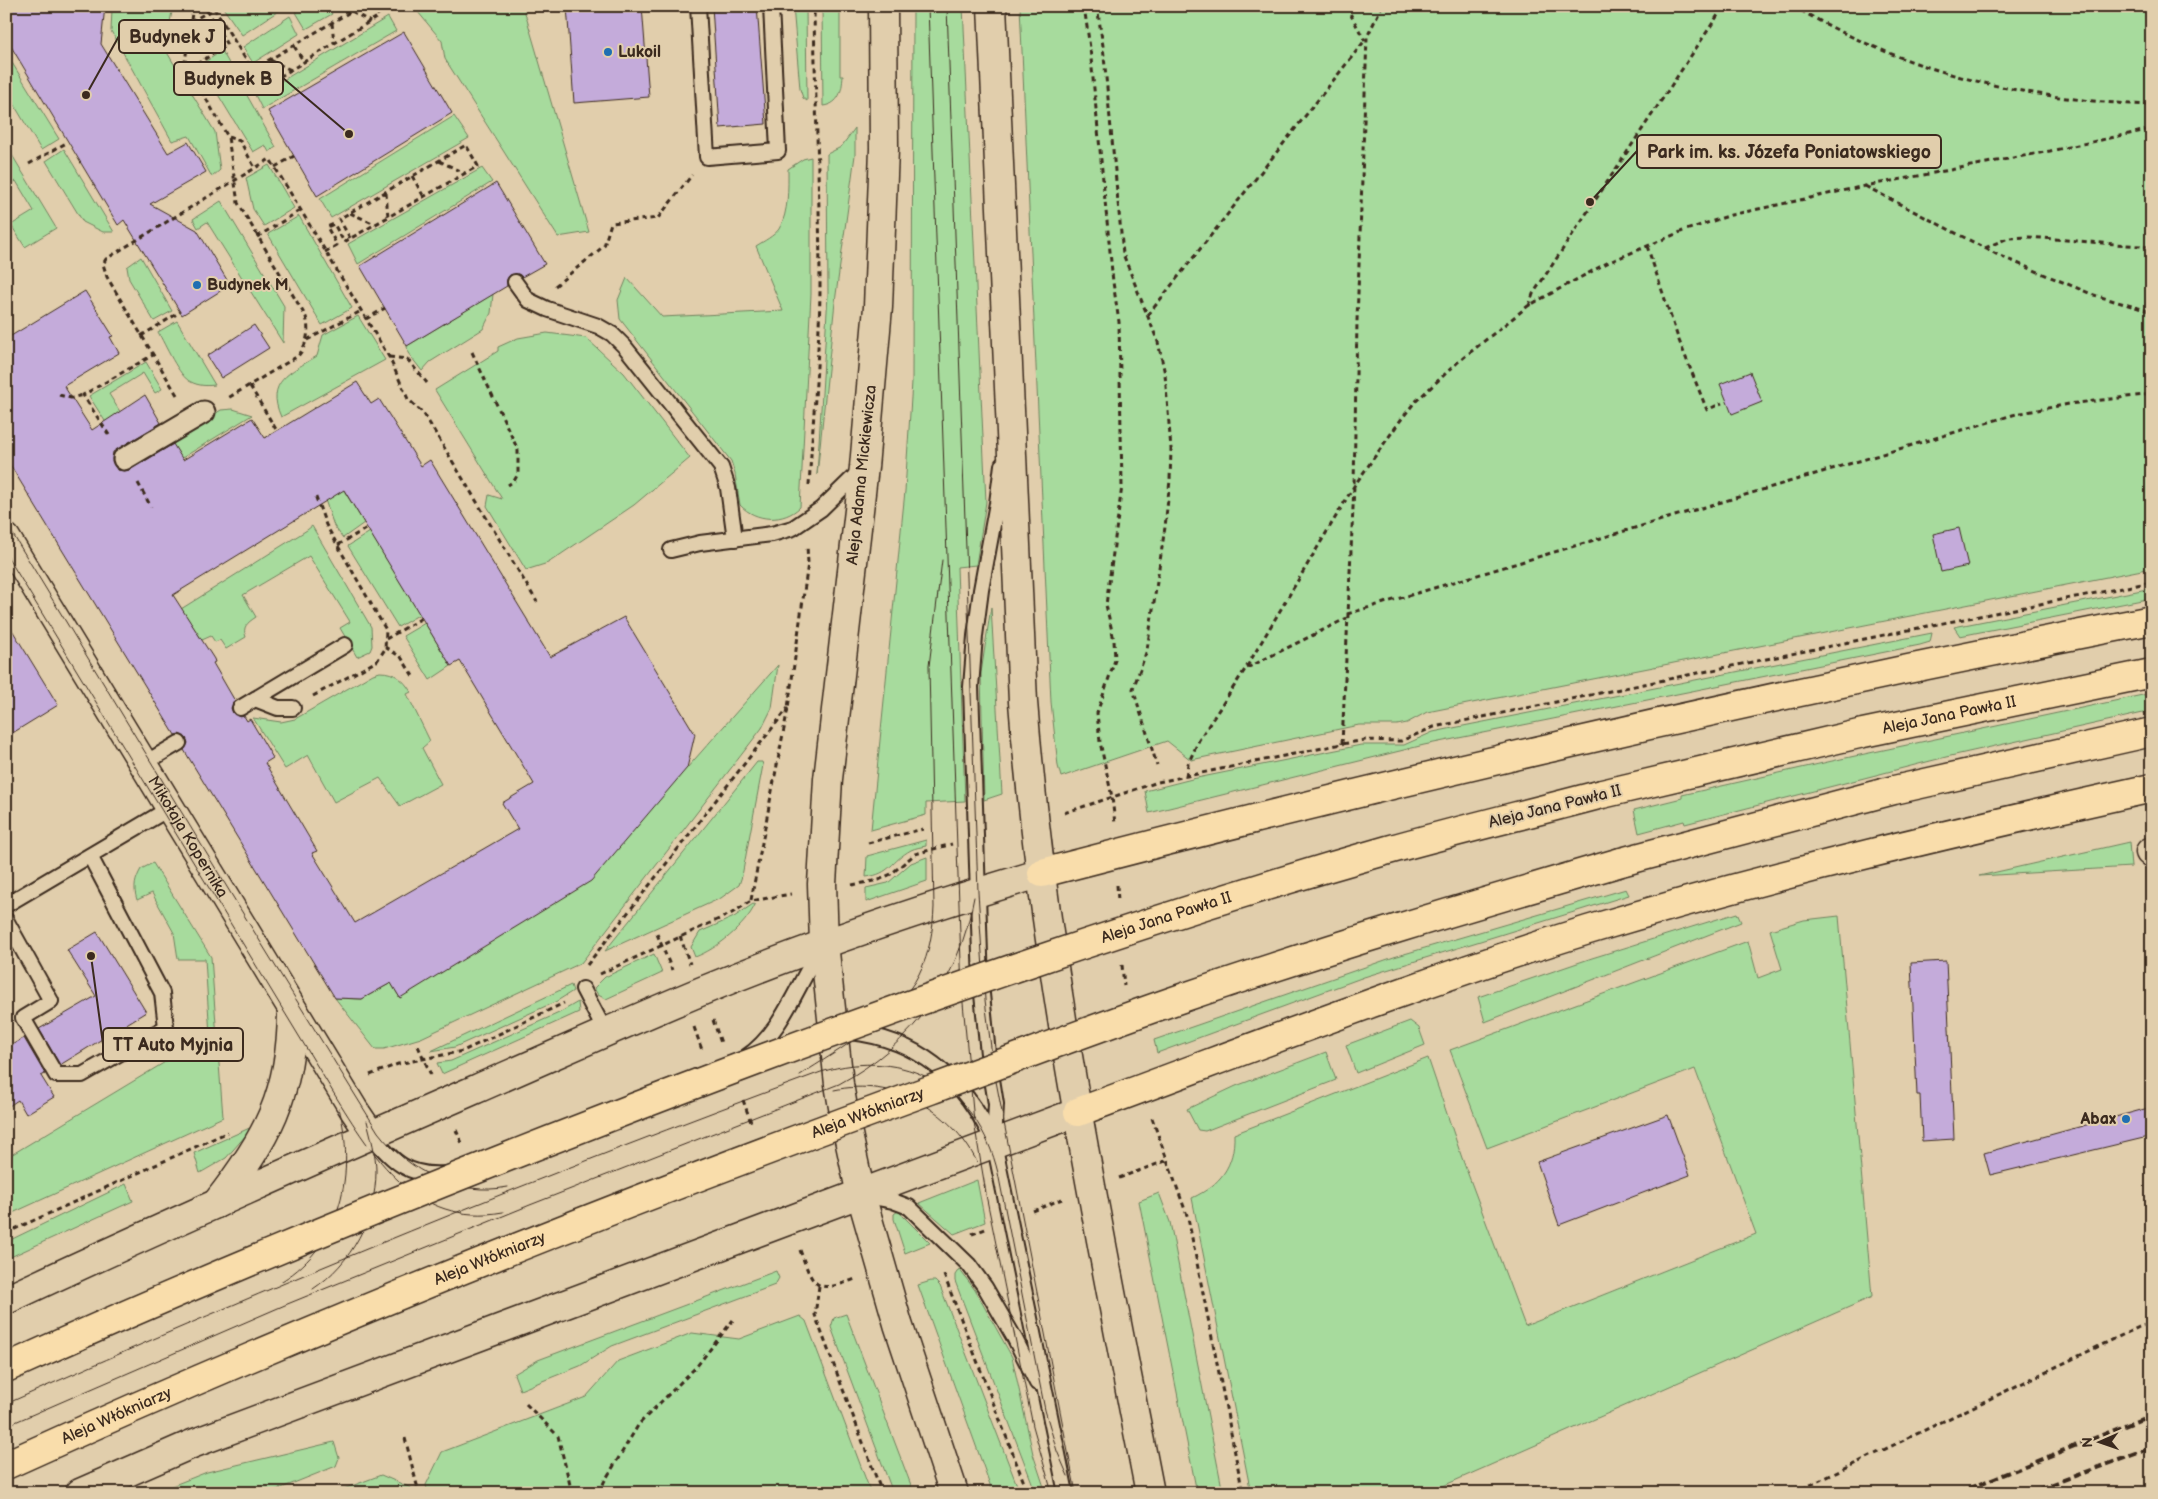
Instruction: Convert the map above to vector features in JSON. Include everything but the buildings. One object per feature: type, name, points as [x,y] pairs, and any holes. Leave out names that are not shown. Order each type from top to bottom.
[{"type":"main road","name":"Aleja Adama Mickiewicza","points":[[883,6],[884,149],[882,237],[864,467],[828,779],[822,884],[824,944],[833,1032],[846,1125],[861,1194],[898,1324],[954,1493]]},
{"type":"main road","points":[[992,6],[1024,702],[1031,786],[1042,873],[1078,1112],[1094,1207],[1150,1493]]},
{"type":"main road","name":"Mikołaja Kopernika","points":[[6,538],[292,1009],[371,1135]]},
{"type":"main road","points":[[6,1300],[371,1135],[701,991],[824,944],[978,892],[1170,839],[1508,758],[1947,660],[2152,620]]},
{"type":"main road","name":"Aleja Jana Pawła II","points":[[6,1368],[251,1261],[462,1174],[725,1072],[970,983],[1158,920],[1389,849],[1602,794],[1863,733],[2152,674]]},
{"type":"main road","name":"Aleja Włókniarzy","points":[[6,1465],[285,1342],[525,1243],[754,1154],[1190,995],[1391,930],[1622,862],[1894,790],[2152,732]]},
{"type":"main road","points":[[80,1493],[192,1444],[994,1143],[1451,976],[1680,903],[1894,846],[2152,788]]},
{"type":"main road","points":[[216,1204],[255,1151],[274,1114],[285,1076],[292,1009]]},
{"type":"street","points":[[124,459],[204,412]]},
{"type":"lane","points":[[698,6],[706,158],[778,151],[771,6]]},
{"type":"lane","points":[[514,282],[528,300],[546,309],[598,326],[612,334],[625,347],[721,467],[728,488],[735,539]]},
{"type":"lane","points":[[1010,399],[997,503],[981,590],[972,662],[971,687],[983,1017],[996,1104],[994,1143],[1066,1493]]},
{"type":"lane","points":[[671,550],[700,543],[735,539],[793,528],[821,509],[864,467]]},
{"type":"lane","points":[[240,708],[345,645]]},
{"type":"lane","points":[[255,699],[278,708],[292,708]]},
{"type":"lane","points":[[145,766],[150,760],[180,743]]},
{"type":"lane","points":[[6,904],[170,808]]},
{"type":"lane","points":[[6,920],[51,1001],[23,1018],[56,1075],[82,1075],[166,1027],[162,994],[90,856]]},
{"type":"lane","points":[[730,1067],[751,1053],[768,1036],[784,1013],[810,965],[824,944]]},
{"type":"lane","points":[[583,989],[606,1033]]},
{"type":"lane","points":[[371,1135],[392,1159],[406,1168],[428,1174],[447,1174],[499,1158],[807,1038],[833,1032],[861,1033],[879,1037],[906,1047],[934,1063],[959,1087],[981,1117],[994,1143]]},
{"type":"lane","points":[[861,1194],[893,1201],[908,1207],[969,1265],[985,1287],[1015,1339],[1029,1365],[1048,1410]]},
{"type":"path","points":[[193,6],[184,62],[228,137],[234,181],[238,204],[306,317],[308,325],[306,340],[298,356],[204,412],[192,413],[185,409],[141,336],[107,277],[103,264],[106,259],[234,181],[255,168],[270,159],[389,356],[408,398],[424,414],[537,602]]},
{"type":"path","points":[[252,70],[360,6]]},
{"type":"path","points":[[190,22],[215,7],[259,81],[271,82],[379,16],[373,6]]},
{"type":"path","points":[[814,6],[815,103],[820,203]]},
{"type":"path","points":[[1084,6],[1090,48],[1113,282],[1119,322],[1122,486],[1106,604],[1114,640],[1115,660],[1097,713],[1100,742],[1112,797],[1115,821]]},
{"type":"path","points":[[1097,6],[1107,84],[1123,254],[1148,315],[1162,358],[1171,468],[1166,527],[1147,650],[1133,689],[1157,765]]},
{"type":"path","points":[[1342,744],[1354,486],[1366,39],[1346,6]]},
{"type":"path","points":[[1148,315],[1366,39],[1382,6]]},
{"type":"path","points":[[1528,306],[1533,294],[1724,6]]},
{"type":"path","points":[[1793,6],[1857,40],[1927,67],[1963,78],[2065,99],[2152,105]]},
{"type":"path","points":[[189,69],[227,45],[208,11]]},
{"type":"path","points":[[352,11],[370,22]]},
{"type":"path","points":[[332,23],[334,44]]},
{"type":"path","points":[[294,46],[304,62]]},
{"type":"path","points":[[269,60],[291,70]]},
{"type":"path","points":[[1186,776],[1188,764],[1199,740],[1246,668],[1354,486],[1414,403],[1458,362],[1528,306],[1607,263],[1683,231],[1731,215],[1865,186],[2050,151],[2152,129]]},
{"type":"path","points":[[228,137],[240,141],[255,168]]},
{"type":"path","points":[[29,164],[68,142]]},
{"type":"path","points":[[325,252],[337,245],[327,227],[334,224],[344,242],[478,166],[466,144],[339,219],[350,238]]},
{"type":"path","points":[[275,167],[294,156]]},
{"type":"path","points":[[528,300],[550,290],[604,246],[611,223],[658,218],[706,158]]},
{"type":"path","points":[[439,161],[465,174]]},
{"type":"path","points":[[412,176],[424,197]]},
{"type":"path","points":[[1865,186],[1985,248],[2094,295],[2152,312]]},
{"type":"path","points":[[386,192],[388,217]]},
{"type":"path","points":[[257,236],[301,210]]},
{"type":"path","points":[[350,213],[376,224]]},
{"type":"path","points":[[1985,248],[2008,238],[2029,237],[2152,247]]},
{"type":"path","points":[[1647,246],[1678,338],[1707,410],[1722,403]]},
{"type":"path","points":[[366,319],[385,308]]},
{"type":"path","points":[[306,340],[361,311]]},
{"type":"path","points":[[141,336],[180,312]]},
{"type":"path","points":[[472,352],[518,450],[518,474],[514,481],[508,485]]},
{"type":"path","points":[[59,395],[71,398],[83,395],[153,355]]},
{"type":"path","points":[[389,356],[407,359],[426,383]]},
{"type":"path","points":[[250,386],[277,431]]},
{"type":"path","points":[[1246,668],[1347,616],[2016,414],[2069,404],[2152,394]]},
{"type":"path","points":[[83,395],[124,459],[151,507]]},
{"type":"path","points":[[292,708],[377,661],[385,649],[386,630],[326,525],[314,496]]},
{"type":"path","points":[[338,545],[367,528]]},
{"type":"path","points":[[1082,808],[1158,782],[1186,776],[1365,740],[1402,741],[1434,727],[2152,582]]},
{"type":"path","points":[[386,639],[422,618]]},
{"type":"path","points":[[385,646],[401,657],[413,676]]},
{"type":"path","points":[[583,989],[582,978],[584,968],[788,708]]},
{"type":"path","points":[[868,843],[923,829]]},
{"type":"path","points":[[866,882],[879,880],[891,874],[915,854],[976,838]]},
{"type":"path","points":[[1117,880],[1119,909]]},
{"type":"path","points":[[380,1070],[463,1051],[558,1007],[602,973],[732,913],[751,901],[761,899]]},
{"type":"path","points":[[657,934],[672,972]]},
{"type":"path","points":[[680,936],[690,963]]},
{"type":"path","points":[[1122,956],[1124,995]]},
{"type":"path","points":[[712,1017],[724,1049]]},
{"type":"path","points":[[692,1024],[704,1054]]},
{"type":"path","points":[[418,1046],[434,1080]]},
{"type":"path","points":[[741,1094],[753,1127]]},
{"type":"path","points":[[1155,1125],[1188,1218],[1243,1493]]},
{"type":"path","points":[[6,1233],[231,1131]]},
{"type":"path","points":[[1132,1173],[1168,1160]]},
{"type":"path","points":[[940,1266],[1028,1493]]},
{"type":"path","points":[[807,1269],[819,1286],[836,1287]]},
{"type":"path","points":[[819,1286],[815,1314],[882,1493]]},
{"type":"path","points":[[600,1493],[604,1482],[639,1424],[697,1366],[733,1320]]},
{"type":"path","points":[[1794,1493],[2139,1327],[2152,1324]]},
{"type":"path","points":[[526,1404],[558,1436],[572,1493]]},
{"type":"path","points":[[405,1438],[419,1493]]},
{"type":"green space","points":[[116,6],[173,6],[165,49],[215,132],[220,170],[212,177],[189,136],[172,141],[111,31],[112,9]]},
{"type":"green space","points":[[229,6],[282,6],[283,8],[242,35],[224,9]]},
{"type":"green space","points":[[299,6],[328,6],[332,14],[306,29],[294,9]]},
{"type":"green space","points":[[413,6],[523,6],[589,232],[558,237],[445,59],[442,41]]},
{"type":"green space","points":[[793,6],[806,6],[807,101],[803,98],[800,89]]},
{"type":"green space","points":[[822,6],[840,6],[840,76],[843,76],[841,91],[837,99],[829,105],[823,106]]},
{"type":"green space","points":[[913,6],[963,6],[986,502],[976,565],[957,567],[965,801],[926,803],[926,815],[871,830],[905,491],[912,382]]},
{"type":"green space","points":[[1020,6],[2152,6],[2152,568],[1427,712],[1407,723],[1397,725],[1359,725],[1191,760],[1167,741],[1061,777],[1058,766],[1051,702]]},
{"type":"green space","points":[[290,16],[299,34],[253,63],[243,47]]},
{"type":"green space","points":[[388,17],[396,31],[262,109],[252,89],[270,88]]},
{"type":"green space","points":[[222,51],[276,147],[269,152],[265,145],[253,152],[200,65]]},
{"type":"green space","points":[[6,53],[59,139],[41,150],[6,91]]},
{"type":"green space","points":[[454,116],[469,138],[331,218],[320,199]]},
{"type":"green space","points":[[855,128],[855,155],[835,302],[817,475],[828,295],[827,154],[841,147]]},
{"type":"green space","points":[[6,145],[56,228],[25,247],[11,225],[34,211],[16,181],[6,187]]},
{"type":"green space","points":[[64,149],[114,232],[103,232],[83,222],[46,161]]},
{"type":"green space","points":[[811,157],[811,294],[800,507],[786,516],[770,518],[754,515],[740,505],[731,461],[620,319],[618,300],[627,278],[662,317],[783,311],[756,246],[779,229],[785,215],[788,169],[803,159]]},
{"type":"green space","points":[[269,165],[294,208],[264,226],[253,209],[246,178]]},
{"type":"green space","points":[[482,168],[492,182],[358,264],[348,244]]},
{"type":"green space","points":[[221,201],[284,306],[283,343],[207,222],[198,228],[193,219]]},
{"type":"green space","points":[[299,216],[352,308],[322,325],[268,234]]},
{"type":"green space","points":[[141,257],[172,311],[154,321],[129,279],[127,267]]},
{"type":"green space","points":[[493,294],[491,313],[483,329],[430,362],[422,371],[408,353],[407,346]]},
{"type":"green space","points":[[358,316],[385,360],[281,417],[276,395],[278,386],[283,379],[317,356],[323,335]]},
{"type":"green space","points":[[177,321],[215,385],[191,382],[186,379],[173,360],[158,332]]},
{"type":"green space","points":[[547,333],[586,338],[624,373],[690,458],[634,505],[548,563],[526,570],[487,506],[489,495],[502,499],[435,390],[498,351],[498,347],[518,338]]},
{"type":"green space","points":[[146,362],[162,389],[155,393],[143,373],[109,394],[134,434],[119,443],[89,396]]},
{"type":"green space","points":[[233,409],[252,415],[143,482],[134,465],[221,410]]},
{"type":"green space","points":[[338,481],[364,523],[343,538],[334,526],[322,491]]},
{"type":"green space","points":[[312,526],[371,627],[372,646],[370,651],[357,657],[340,628],[350,622],[309,556],[243,595],[256,617],[246,626],[246,637],[226,649],[220,640],[215,642],[211,636],[202,640],[181,609]]},
{"type":"green space","points":[[370,532],[420,614],[398,627],[348,546]]},
{"type":"green space","points":[[2152,588],[2152,598],[1960,636],[1954,627]]},
{"type":"green space","points":[[991,607],[1002,794],[984,800],[981,673]]},
{"type":"green space","points":[[425,623],[451,666],[430,680],[403,636]]},
{"type":"green space","points":[[1932,633],[1930,642],[1920,645],[1424,745],[1149,813],[1145,791],[1192,779],[1361,745],[1404,745],[1433,732]]},
{"type":"green space","points":[[778,665],[772,708],[762,728],[581,963],[421,1038],[384,1049],[375,1049],[335,998],[362,999],[391,983],[400,998],[687,768]]},
{"type":"green space","points":[[380,672],[390,673],[398,678],[411,692],[407,694],[430,741],[422,748],[441,784],[400,806],[380,778],[334,802],[308,755],[285,769],[253,718],[281,722],[295,719],[373,674]]},
{"type":"green space","points":[[2152,693],[2152,711],[1946,757],[1685,824],[1684,821],[1639,833],[1634,810],[1682,798],[1682,795]]},
{"type":"green space","points":[[757,762],[762,762],[763,765],[739,885],[721,898],[605,951]]},
{"type":"green space","points":[[926,840],[926,846],[916,848],[904,854],[881,873],[866,877],[867,856]]},
{"type":"green space","points":[[2129,842],[2131,867],[1979,876]]},
{"type":"green space","points":[[927,857],[927,881],[866,902],[866,888],[888,883],[911,863]]},
{"type":"green space","points":[[153,863],[211,957],[223,1117],[6,1216],[6,1158],[210,1035],[205,959],[178,959],[174,933],[152,893],[137,900],[135,884],[137,877],[141,869]]},
{"type":"green space","points":[[1626,889],[1629,895],[1364,977],[1157,1053],[1154,1040],[1394,957]]},
{"type":"green space","points":[[753,904],[755,905],[750,913],[730,936],[695,957],[691,947],[700,932],[734,917]]},
{"type":"green space","points":[[1737,913],[1741,922],[1485,1022],[1478,997],[1592,958]]},
{"type":"green space","points":[[1839,916],[1872,1297],[1427,1493],[1251,1493],[1192,1198],[1211,1187],[1224,1173],[1232,1156],[1234,1134],[1428,1058],[1462,1158],[1525,1326],[1756,1234],[1695,1069],[1487,1148],[1450,1050],[1748,941],[1758,978],[1782,969],[1770,930],[1804,920]]},
{"type":"green space","points":[[654,954],[662,973],[606,999],[598,995],[594,988],[605,977]]},
{"type":"green space","points":[[571,985],[573,991],[557,1001],[455,1047],[431,1051]]},
{"type":"green space","points":[[578,1002],[579,1012],[442,1074],[437,1063],[451,1061],[559,1013]]},
{"type":"green space","points":[[1410,1021],[1419,1028],[1425,1045],[1356,1073],[1346,1045]]},
{"type":"green space","points":[[1326,1052],[1336,1080],[1205,1131],[1198,1130],[1187,1109],[1236,1086]]},
{"type":"green space","points":[[254,1126],[226,1158],[200,1173],[194,1153]]},
{"type":"green space","points":[[977,1180],[985,1222],[954,1234],[919,1203]]},
{"type":"green space","points":[[126,1184],[133,1201],[6,1259],[6,1242]]},
{"type":"green space","points":[[1159,1193],[1170,1222],[1223,1493],[1197,1493],[1139,1201]]},
{"type":"green space","points":[[898,1211],[930,1243],[905,1253],[894,1219],[894,1214]]},
{"type":"green space","points":[[959,1269],[975,1290],[1012,1357],[1033,1454],[1046,1493],[1036,1493],[955,1281],[955,1275]]},
{"type":"green space","points":[[776,1271],[779,1278],[775,1285],[612,1346],[580,1366],[520,1390],[514,1374],[538,1360]]},
{"type":"green space","points":[[935,1281],[940,1286],[1020,1493],[993,1493],[918,1285]]},
{"type":"green space","points":[[846,1314],[914,1493],[893,1493],[831,1327],[834,1318]]},
{"type":"green space","points":[[800,1316],[806,1321],[871,1493],[428,1493],[426,1485],[442,1452],[586,1397],[618,1361],[692,1333],[739,1339]]},
{"type":"green space","points":[[334,1442],[339,1458],[336,1466],[269,1493],[154,1493],[207,1472]]},
{"type":"green space","points":[[381,1475],[411,1488],[412,1493],[333,1493]]},
{"type":"tram line","points":[[928,6],[962,992],[974,1122],[986,1193]]},
{"type":"tram line","points":[[947,6],[978,892],[985,1000],[994,1071],[1076,1493]]},
{"type":"tram line","points":[[6,523],[378,1132],[404,1158],[436,1178],[471,1188],[508,1187]]},
{"type":"tram line","points":[[6,554],[364,1140],[400,1182],[421,1198],[445,1209],[472,1214],[503,1212]]},
{"type":"tram line","points":[[800,1075],[866,1031],[897,1004],[919,974],[928,949],[932,933],[934,907],[929,666],[942,560]]},
{"type":"tram line","points":[[6,1426],[285,1305],[530,1205],[839,1084],[866,1068],[890,1049],[911,1029],[929,1007],[957,956],[967,927],[974,897]]},
{"type":"tram line","points":[[6,1404],[309,1273],[513,1190],[718,1110],[821,1072],[852,1065],[881,1065],[909,1070],[934,1080],[955,1096],[974,1117],[988,1143],[998,1173],[1045,1410],[1057,1451],[1068,1476]]},
{"type":"tram line","points":[[834,1090],[856,1087],[878,1088],[918,1101],[936,1112],[952,1127],[966,1143],[977,1162]]},
{"type":"tram line","points":[[282,1281],[302,1266],[319,1247],[331,1227],[339,1205],[346,1157],[344,1132],[339,1108]]},
{"type":"tram line","points":[[313,1289],[327,1278],[350,1252],[359,1238],[372,1205],[376,1171],[367,1121]]},
{"type":"tram line","points":[[984,1185],[1033,1426],[1052,1493]]},
{"type":"railway","points":[[1957,1493],[2152,1415]]},
{"type":"railway","points":[[2028,1493],[2152,1448]]},
{"type":"place","name":"Lukoil","points":[[608,52]]},
{"type":"place","name":"Budynek J","points":[[86,95]]},
{"type":"place","name":"Budynek B","points":[[349,134]]},
{"type":"place","name":"Park im. ks. Józefa Poniatowskiego","points":[[1590,202]]},
{"type":"place","name":"Budynek M","points":[[197,285]]},
{"type":"place","name":"TT Auto Myjnia","points":[[91,956]]},
{"type":"place","name":"Abax","points":[[2126,1119]]}]
